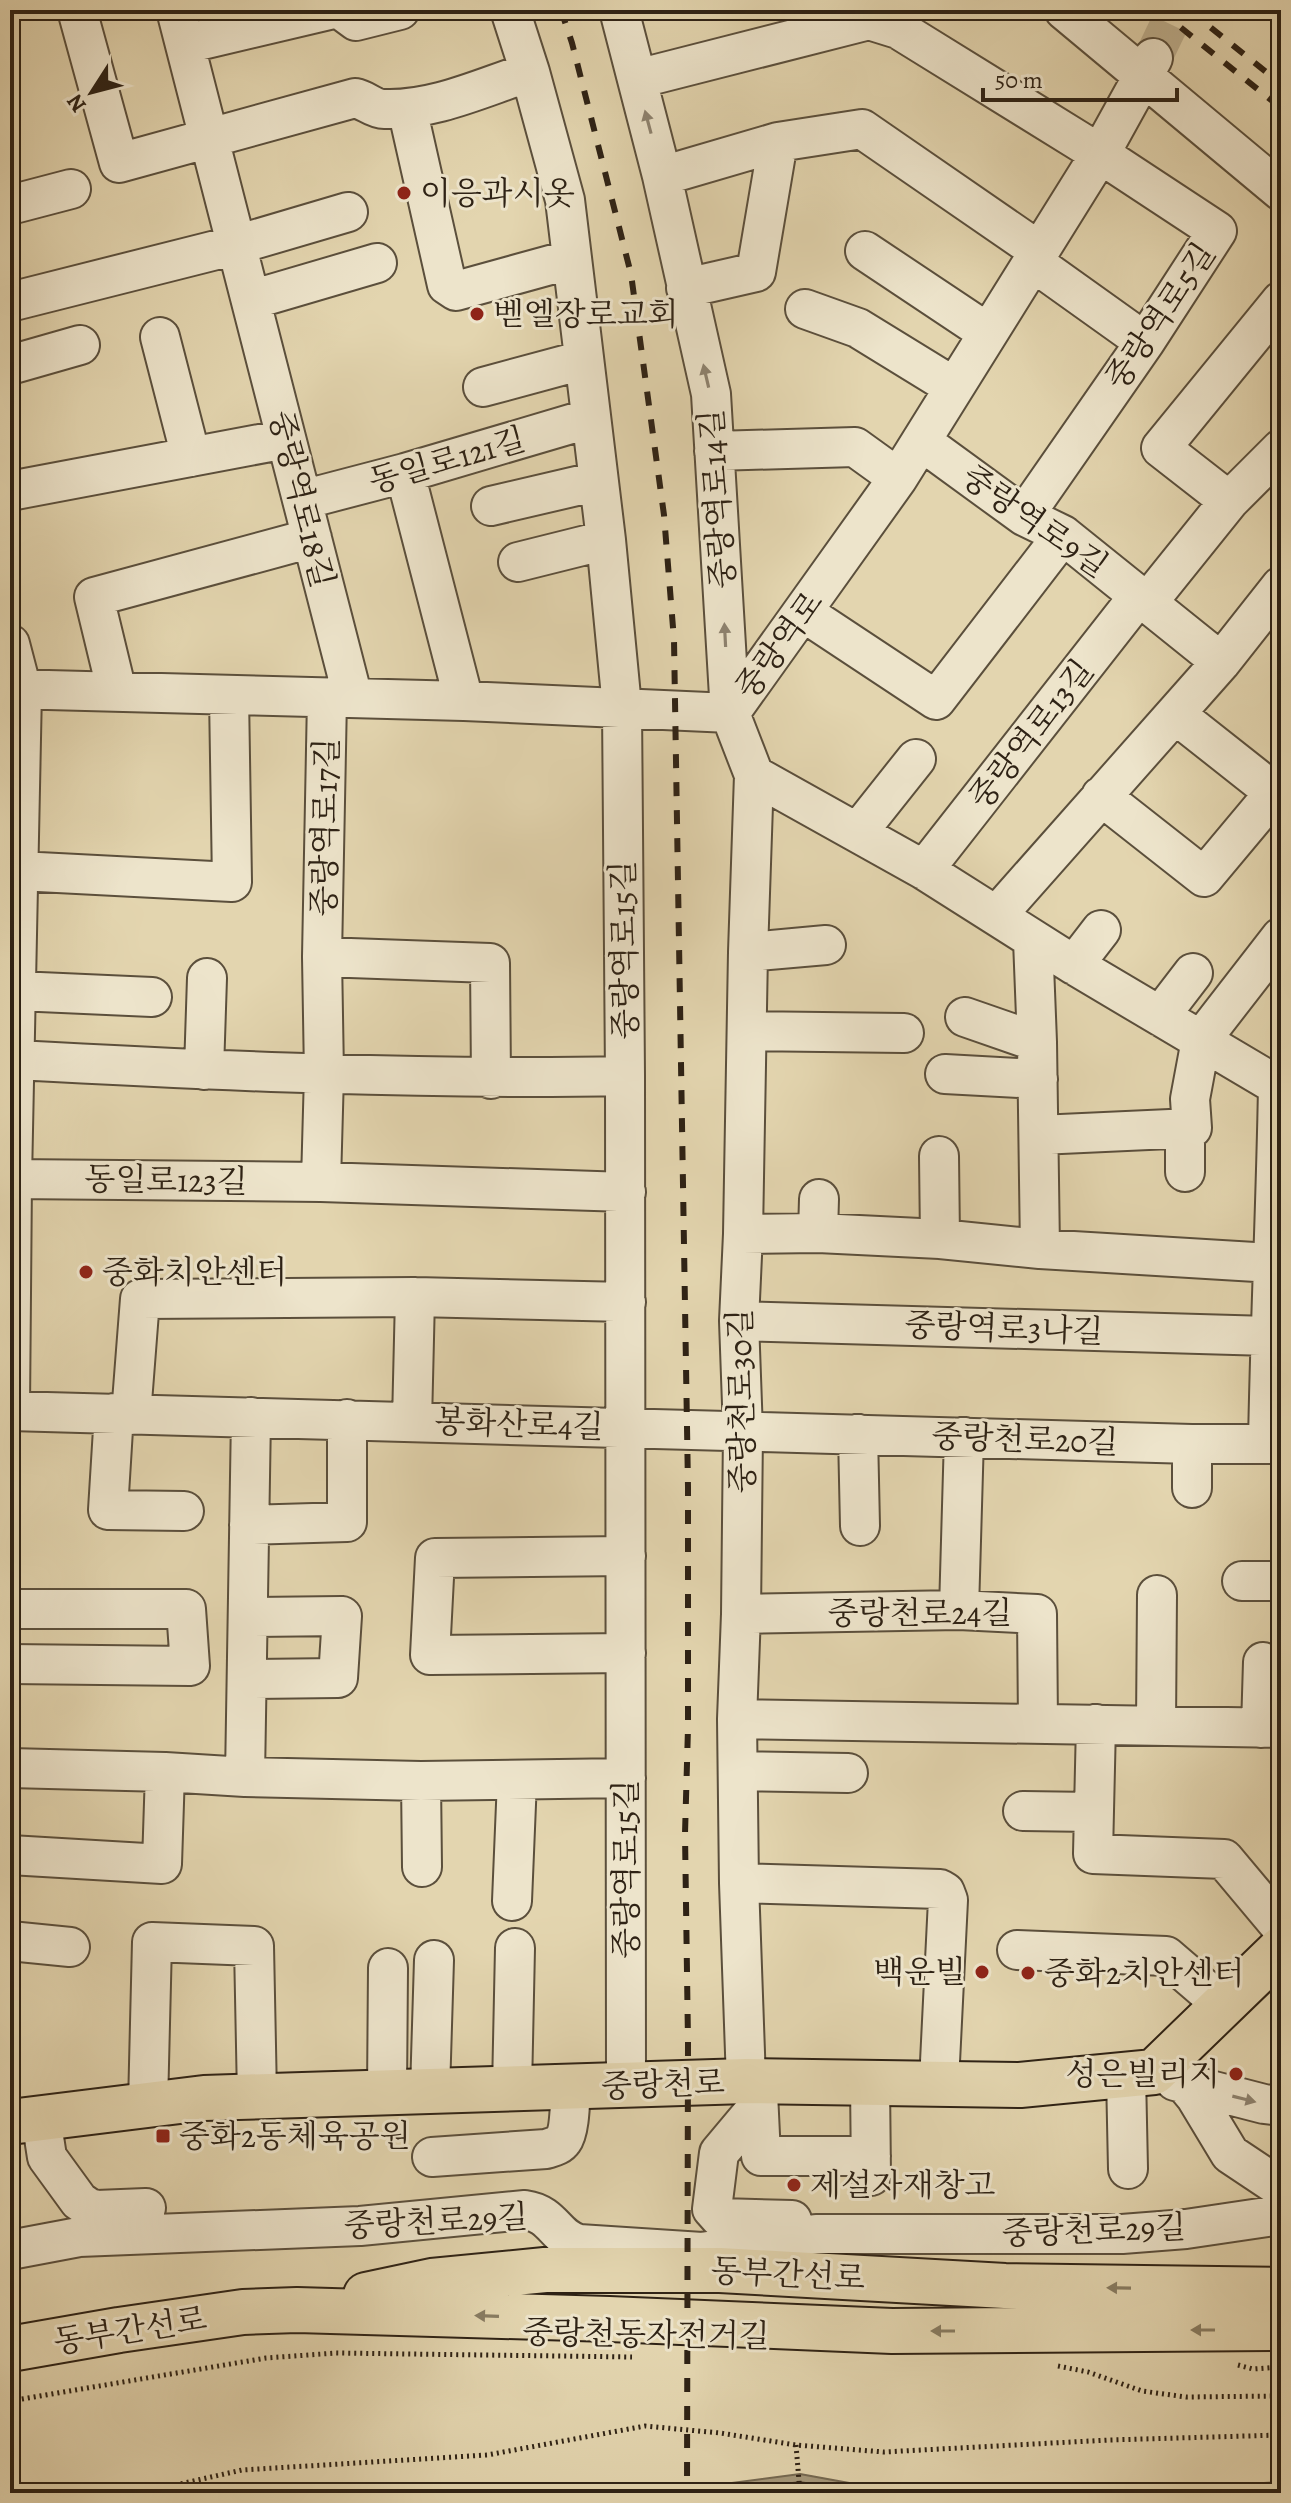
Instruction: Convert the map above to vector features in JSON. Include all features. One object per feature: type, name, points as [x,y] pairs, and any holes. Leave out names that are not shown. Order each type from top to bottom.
[{"type":"main road","points":[[1155,2077],[1281,1949]]},
{"type":"main road","name":"중랑천로","points":[[25,2120],[204,2098],[626,2084],[751,2093],[870,2083],[1020,2085],[1155,2077]]},
{"type":"main road","name":"동부간선로","points":[[297,2310],[432,2281],[545,2270],[720,2270],[1005,2286],[1281,2290]]},
{"type":"main road","name":"동부간선로","points":[[10,2349],[243,2312],[297,2310],[892,2331],[1281,2328]]},
{"type":"street","points":[[77,10],[119,163],[355,98],[381,110],[420,107],[530,72]]},
{"type":"street","points":[[180,27],[329,10]]},
{"type":"street","points":[[341,10],[356,21],[400,10]]},
{"type":"street","points":[[510,10],[565,200],[606,540],[622,707]]},
{"type":"street","name":"중랑역로14길","points":[[619,10],[662,176],[711,394],[730,713]]},
{"type":"street","points":[[1064,10],[1149,68],[1281,191]]},
{"type":"street","points":[[637,79],[861,15],[898,29],[1100,154]]},
{"type":"street","name":"중랑역로18길","points":[[180,27],[312,538],[340,698]]},
{"type":"street","name":"중랑역로","points":[[16,689],[464,701],[730,713],[898,478],[1100,154],[1149,68]]},
{"type":"street","points":[[407,108],[447,285],[451,289],[456,291],[572,259]]},
{"type":"street","points":[[662,176],[778,142],[862,129],[1036,256],[1145,342]]},
{"type":"street","points":[[686,288],[756,272],[778,142]]},
{"type":"street","name":"중랑역로5길","points":[[1024,516],[1145,342],[1217,231],[1100,154]]},
{"type":"street","points":[[10,205],[71,189]]},
{"type":"street","points":[[10,302],[236,245],[348,212]]},
{"type":"street","points":[[865,251],[988,333]]},
{"type":"street","points":[[251,300],[377,263]]},
{"type":"street","points":[[1229,501],[1161,448],[1281,301]]},
{"type":"street","points":[[805,309],[858,328],[954,387]]},
{"type":"street","points":[[160,337],[191,457]]},
{"type":"street","points":[[10,365],[80,345]]},
{"type":"street","name":"동일로121길","points":[[483,387],[583,360]]},
{"type":"street","name":"동일로121길","points":[[302,500],[591,418]]},
{"type":"street","points":[[10,491],[286,439]]},
{"type":"street","name":"중랑역로9길","points":[[921,441],[1024,516],[1063,535],[1221,662]]},
{"type":"street","points":[[714,451],[855,447],[898,478]]},
{"type":"street","points":[[1143,600],[1229,501],[1279,455]]},
{"type":"street","points":[[405,473],[464,701]]},
{"type":"street","name":"동일로121길","points":[[491,506],[598,481]]},
{"type":"street","points":[[803,612],[936,700],[1063,535]]},
{"type":"street","points":[[117,692],[94,597],[312,538]]},
{"type":"street","points":[[518,562],[606,540]]},
{"type":"street","points":[[997,915],[1221,662],[1281,586]]},
{"type":"street","name":"중랑역로13길","points":[[924,870],[1143,600]]},
{"type":"street","points":[[10,644],[16,689],[19,871],[14,951],[17,991],[12,1137],[10,1409]]},
{"type":"street","points":[[19,871],[232,882],[229,695]]},
{"type":"street","name":"중랑역로17길","points":[[321,1182],[324,1074],[322,957],[340,698]]},
{"type":"street","name":"중랑역로15길","points":[[622,707],[626,1192],[626,2084]]},
{"type":"street","name":"중랑천로30길","points":[[730,713],[754,775],[739,1321],[743,1432],[737,1719],[739,1883],[751,2093],[761,2156],[871,2166],[870,2083]]},
{"type":"street","points":[[1101,796],[1204,877],[1278,789],[1175,714]]},
{"type":"street","points":[[858,832],[916,759]]},
{"type":"street","points":[[754,775],[924,870],[1074,965],[1280,1084],[1278,1222],[1273,1263],[1278,1452]]},
{"type":"street","points":[[1074,965],[1101,930]]},
{"type":"street","points":[[1039,1135],[1192,1128],[1190,1099],[1201,1040],[1281,937]]},
{"type":"street","points":[[1033,940],[1040,1249]]},
{"type":"street","points":[[748,952],[826,945]]},
{"type":"street","name":"중랑역로17길","points":[[322,957],[490,963],[491,1079]]},
{"type":"street","points":[[1160,1016],[1193,973]]},
{"type":"street","points":[[204,1070],[207,978]]},
{"type":"street","points":[[17,991],[152,997]]},
{"type":"street","points":[[965,1017],[1038,1060]]},
{"type":"street","points":[[747,1031],[904,1033]]},
{"type":"street","points":[[16,1060],[204,1070],[491,1079],[625,1076]]},
{"type":"street","points":[[945,1074],[1038,1060]]},
{"type":"street","points":[[1185,1128],[1185,1172]]},
{"type":"street","points":[[939,1156],[940,1239]]},
{"type":"street","name":"동일로123길","points":[[12,1179],[321,1182]]},
{"type":"street","points":[[321,1182],[626,1192]]},
{"type":"street","points":[[743,1234],[819,1216],[940,1239],[1040,1249],[1273,1263]]},
{"type":"street","points":[[184,1511],[108,1510],[140,1299],[415,1297],[626,1302]]},
{"type":"street","name":"봉화산로4길","points":[[412,1422],[415,1297]]},
{"type":"street","name":"중랑역로3나길","points":[[739,1321],[1273,1344]]},
{"type":"street","name":"봉화산로4길","points":[[10,1409],[626,1427]]},
{"type":"street","points":[[245,1777],[251,1417]]},
{"type":"street","points":[[249,1525],[347,1522],[347,1419]]},
{"type":"street","name":"중랑천로20길","points":[[626,1427],[1192,1444],[1278,1452]]},
{"type":"street","points":[[858,1434],[860,1526]]},
{"type":"street","points":[[959,1610],[964,1437]]},
{"type":"street","points":[[1192,1444],[1192,1488]]},
{"type":"street","points":[[626,1556],[435,1558],[430,1655],[626,1653]]},
{"type":"street","points":[[1242,1581],[1281,1581]]},
{"type":"street","points":[[1156,1725],[1157,1595]]},
{"type":"street","points":[[10,1609],[186,1609],[190,1666],[10,1664]]},
{"type":"street","name":"중랑천로24길","points":[[741,1614],[959,1610],[1037,1614],[1038,1724]]},
{"type":"street","points":[[247,1679],[338,1678],[342,1616],[248,1617]]},
{"type":"street","points":[[737,1719],[1271,1728],[1263,1662]]},
{"type":"street","points":[[1096,1724],[1093,1854],[1224,1859],[1281,1927]]},
{"type":"street","points":[[10,1768],[421,1781],[626,1778]]},
{"type":"street","points":[[738,1771],[848,1773]]},
{"type":"street","points":[[10,1855],[162,1864],[165,1772]]},
{"type":"street","points":[[512,1901],[517,1780]]},
{"type":"street","points":[[421,1781],[422,1867]]},
{"type":"street","points":[[1023,1811],[1093,1812]]},
{"type":"street","points":[[739,1883],[940,1889],[945,1892],[948,1900],[939,2082]]},
{"type":"street","points":[[10,1941],[70,1947]]},
{"type":"street","points":[[148,2105],[152,1942],[254,1946],[257,2096]]},
{"type":"street","points":[[512,2089],[515,1948]]},
{"type":"street","points":[[1017,1950],[1166,1956],[1223,2005]]},
{"type":"street","points":[[430,2091],[434,1960]]},
{"type":"street","points":[[387,2092],[388,1968]]},
{"type":"street","points":[[1155,2077],[1281,2106]]},
{"type":"street","points":[[1128,2169],[1155,2077]]},
{"type":"street","points":[[1155,2077],[1195,2096],[1230,2154],[1281,2188]]},
{"type":"street","points":[[473,2215],[563,2141],[571,2087]]},
{"type":"street","points":[[751,2093],[719,2153],[712,2209],[720,2218],[787,2218],[810,2234]]},
{"type":"street","points":[[25,2120],[79,2201],[97,2210],[146,2208]]},
{"type":"street","points":[[432,2157],[556,2146]]},
{"type":"street","name":"중랑천로29길","points":[[10,2250],[79,2237],[360,2226],[525,2210],[543,2214],[566,2238],[579,2244],[687,2251],[714,2251],[810,2234],[1122,2234],[1186,2229],[1281,2215]]},
{"type":"path","name":"중랑천동자전거길","points":[[10,2401],[266,2358],[336,2353],[641,2357]]},
{"type":"path","points":[[1045,2365],[1088,2372],[1142,2391],[1186,2397],[1281,2396]]},
{"type":"path","points":[[140,2493],[242,2470],[487,2455],[645,2426],[720,2433],[796,2445],[884,2452],[1281,2435]]},
{"type":"path","points":[[796,2445],[800,2493]]},
{"type":"water","points":[[800,2474],[904,2493],[656,2493]]},
{"type":"water","points":[[1281,2482],[1281,2493],[1097,2493]]},
{"type":"tunnel","points":[[1153,58],[1176,10]]},
{"type":"railway","points":[[561,10],[631,274],[664,515],[674,640],[688,1487],[685,1834],[687,2493]]},
{"type":"railway","points":[[1159,10],[1281,108]]},
{"type":"railway","points":[[1189,10],[1281,84]]},
{"type":"place","name":"이응과시옷","points":[[404,193]]},
{"type":"place","name":"벧엘장로교회","points":[[477,314]]},
{"type":"place","name":"중화치안센터","points":[[86,1272]]},
{"type":"place","name":"백운빌","points":[[982,1972]]},
{"type":"place","name":"중화2치안센터","points":[[1028,1973]]},
{"type":"place","name":"성은빌리지","points":[[1236,2074]]},
{"type":"place","name":"중화2동체육공원","points":[[163,2136]]},
{"type":"place","name":"제설자재창고","points":[[794,2185]]}]
